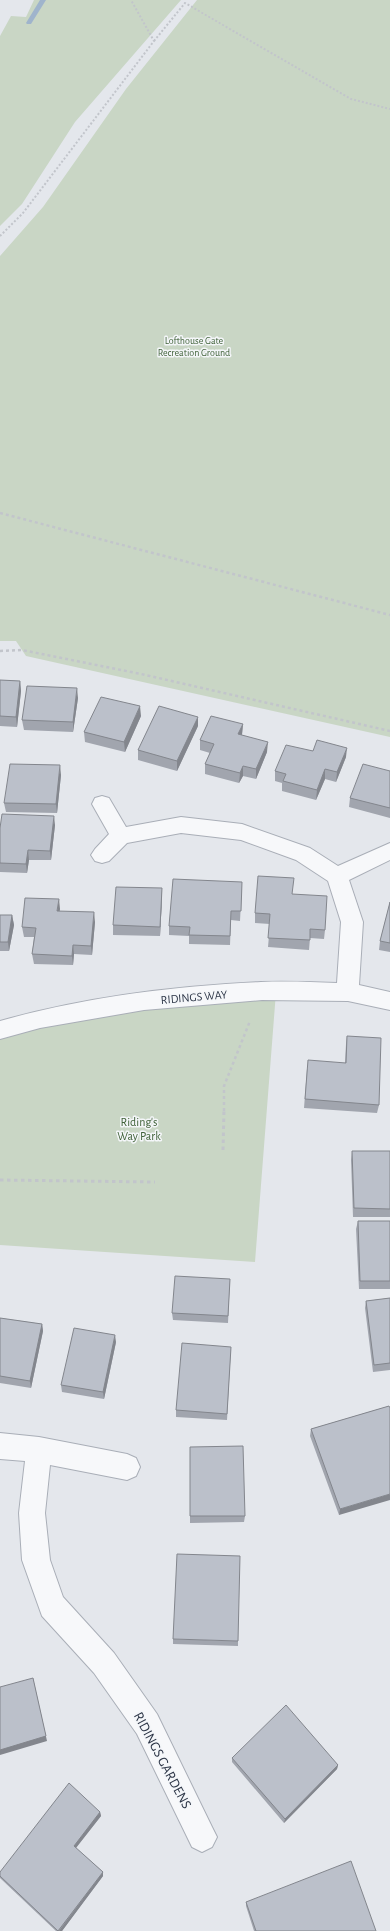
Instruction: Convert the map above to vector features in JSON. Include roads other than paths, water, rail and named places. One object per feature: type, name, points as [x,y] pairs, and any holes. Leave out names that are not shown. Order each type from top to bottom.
[{"type":"street","points":[[102,804],[121,836]]},
{"type":"street","points":[[102,855],[121,836],[181,825],[242,832],[303,854],[337,876],[352,922],[348,992]]},
{"type":"street","points":[[337,876],[390,851]]},
{"type":"street","name":"RIDINGS WAY","points":[[0,1030],[40,1019],[144,1001],[262,991],[348,992],[390,1001]]},
{"type":"street","points":[[0,1446],[39,1450],[127,1467]]},
{"type":"street","name":"RIDINGS GARDENS","points":[[39,1450],[32,1512],[36,1560],[52,1606],[104,1663],[147,1724],[202,1837]]},
{"type":"waterway","points":[[29,23],[43,0]]},
{"type":"park label","name":"Lofthouse Gate Recreation Ground","points":[[194,346]]},
{"type":"park label","name":"Riding's Way Park","points":[[139,1129]]}]
